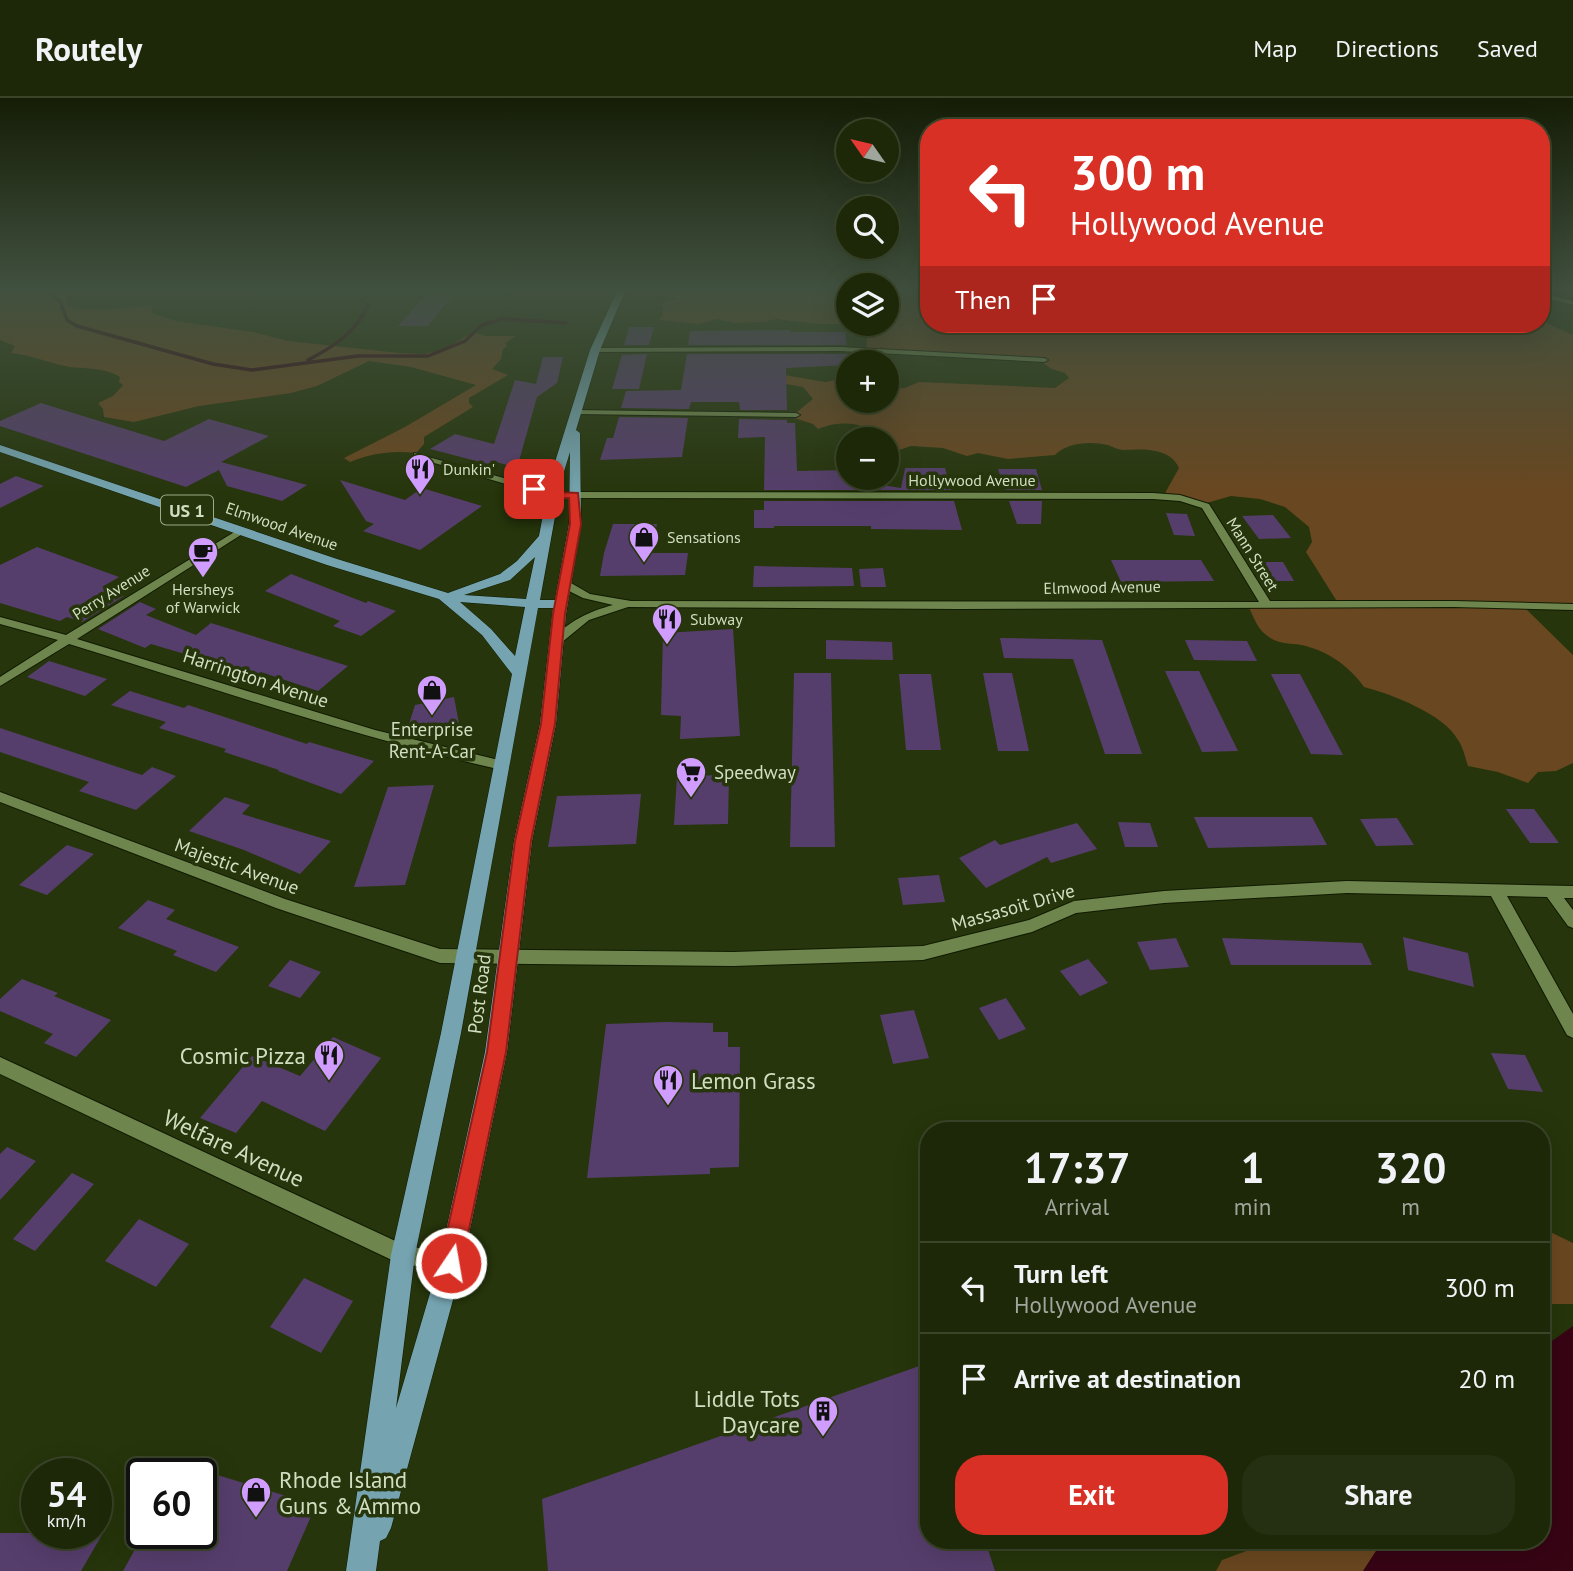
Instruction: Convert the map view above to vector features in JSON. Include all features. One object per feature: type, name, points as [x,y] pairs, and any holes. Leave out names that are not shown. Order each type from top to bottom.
[{"type":"main road","name":"Post Road","points":[[363,1571],[403,1255],[465,957],[553,495],[593,358]]},
{"type":"main road","name":"Post Road","points":[[363,1571],[451,1263],[496,1052],[523,841],[548,724],[560,604],[575,524],[575,412]]},
{"type":"main road","name":"Elmwood Avenue","points":[[0,448],[241,531],[442,596],[560,604]]},
{"type":"main road","points":[[442,596],[495,583],[510,576],[523,566],[546,533]]},
{"type":"main road","points":[[442,596],[464,611],[497,643],[519,674]]},
{"type":"street","points":[[1002,358],[1044,360]]},
{"type":"street","points":[[575,412],[796,415]]},
{"type":"street","name":"Hollywood Avenue","points":[[417,455],[553,495],[1170,496],[1193,500],[1206,506],[1213,520]]},
{"type":"street","name":"Mann Street","points":[[1213,520],[1266,604]]},
{"type":"street","name":"Perry Avenue","points":[[0,682],[241,531]]},
{"type":"street","name":"Elmwood Avenue","points":[[564,583],[573,591],[599,599],[631,604],[1573,607]]},
{"type":"street","name":"Elmwood Avenue","points":[[556,643],[571,624],[596,613],[631,604]]},
{"type":"street","name":"Harrington Avenue","points":[[0,620],[67,638],[307,716],[502,765]]},
{"type":"street","name":"Majestic Avenue","points":[[0,797],[281,904],[440,956],[465,957]]},
{"type":"street","name":"Massasoit Drive","points":[[465,957],[733,959],[923,953],[1032,926],[1074,907],[1151,899],[1347,887],[1573,892]]},
{"type":"street","points":[[1495,889],[1573,1030]]},
{"type":"street","points":[[1551,892],[1573,922]]},
{"type":"street","name":"Welfare Avenue","points":[[0,1065],[403,1255],[451,1263]]},
{"type":"shaded area","points":[[35,358],[501,358],[492,369],[508,375],[469,398],[473,407],[424,437],[424,444],[416,453],[382,453],[350,462],[344,458],[405,427],[476,385],[411,367],[369,361],[317,386],[291,393],[199,406],[134,422],[104,417],[103,409],[98,403],[113,396],[123,385],[119,382],[120,377],[107,371],[65,366]]},
{"type":"shaded area","points":[[1015,358],[1573,358],[1573,606],[1524,607],[1573,655],[1573,763],[1556,771],[1538,772],[1528,783],[1498,772],[1468,766],[1461,746],[1451,731],[1429,714],[1402,700],[1364,687],[1344,666],[1320,651],[1278,641],[1265,634],[1257,625],[1248,606],[1338,603],[1306,552],[1312,542],[1309,527],[1285,507],[1260,499],[1231,496],[1196,506],[1164,495],[1179,468],[1169,456],[1155,451],[1122,450],[1108,445],[1087,443],[1066,447],[1055,455],[1008,459],[978,453],[967,456],[943,448],[911,446],[899,450],[899,427],[840,424],[818,429],[813,424],[788,416],[786,413],[797,412],[813,399],[803,387],[780,383],[784,375],[825,382],[836,380],[836,413],[899,413],[899,388],[919,382],[1055,388],[1069,378],[1065,373],[1052,369],[1037,359]]},
{"type":"shaded area","points":[[1550,1232],[1573,1243],[1573,1304],[1550,1304]]},
{"type":"shaded area","points":[[1573,1326],[1573,1571],[1363,1571],[1377,1549],[1550,1549],[1550,1342]]},
{"type":"shaded area","points":[[1252,1549],[1392,1549],[1383,1571],[1216,1571],[1222,1560]]},
{"type":"building","points":[[543,358],[563,358],[557,383],[537,397],[517,468],[493,461],[488,464],[430,449],[455,434],[494,444],[515,380],[536,384]]},
{"type":"building","points":[[621,358],[646,358],[639,389],[612,389]]},
{"type":"building","points":[[686,358],[836,358],[836,366],[786,368],[787,410],[740,410],[739,402],[691,402],[689,409],[621,408],[626,391],[681,390]]},
{"type":"building","points":[[41,403],[164,441],[209,419],[269,436],[221,462],[307,485],[282,501],[227,486],[219,470],[186,487],[0,426],[0,421]]},
{"type":"building","points":[[619,417],[688,418],[682,457],[600,460],[607,438],[613,438]]},
{"type":"building","points":[[739,419],[787,420],[787,423],[795,423],[797,471],[836,470],[836,490],[764,490],[765,437],[738,438]]},
{"type":"building","points":[[905,468],[945,468],[951,490],[899,490],[899,488]]},
{"type":"building","points":[[998,469],[1036,469],[1042,490],[1005,490]]},
{"type":"building","points":[[16,476],[44,486],[0,508],[0,484]]},
{"type":"building","points":[[340,480],[405,500],[422,488],[482,506],[420,550],[363,531],[374,524],[366,521]]},
{"type":"building","points":[[764,501],[954,501],[962,530],[871,529],[871,526],[754,528],[754,510],[764,510]]},
{"type":"building","points":[[1009,501],[1042,501],[1041,524],[1017,524]]},
{"type":"building","points":[[1166,513],[1187,514],[1195,536],[1174,535]]},
{"type":"building","points":[[1273,515],[1291,538],[1259,539],[1242,516]]},
{"type":"building","points":[[613,524],[657,524],[651,553],[688,553],[685,575],[600,576]]},
{"type":"building","points":[[37,547],[119,577],[102,587],[124,596],[82,622],[67,617],[60,621],[0,603],[0,565]]},
{"type":"building","points":[[1111,560],[1201,560],[1214,581],[1121,582]]},
{"type":"building","points":[[1259,562],[1283,562],[1294,581],[1270,581]]},
{"type":"building","points":[[754,566],[852,568],[854,586],[753,587]]},
{"type":"building","points":[[883,568],[886,587],[861,587],[859,569]]},
{"type":"building","points":[[291,574],[366,603],[368,601],[396,611],[361,636],[333,626],[340,621],[265,591]]},
{"type":"building","points":[[140,602],[156,609],[146,615],[196,635],[211,623],[348,666],[318,691],[261,672],[256,675],[151,644],[145,648],[98,629]]},
{"type":"building","points":[[733,629],[740,736],[680,739],[681,716],[661,715],[663,633]]},
{"type":"building","points":[[1000,638],[1102,640],[1142,754],[1105,754],[1073,659],[1004,658]]},
{"type":"building","points":[[826,640],[892,642],[893,660],[826,659]]},
{"type":"building","points":[[1185,640],[1247,641],[1257,661],[1194,660]]},
{"type":"building","points":[[49,661],[107,679],[85,696],[27,677]]},
{"type":"building","points":[[1165,671],[1199,671],[1238,751],[1202,752]]},
{"type":"building","points":[[794,673],[831,673],[835,847],[790,847]]},
{"type":"building","points":[[983,673],[1012,673],[1029,751],[998,751]]},
{"type":"building","points":[[899,674],[931,674],[941,750],[906,750]]},
{"type":"building","points":[[1271,674],[1300,674],[1343,755],[1311,754]]},
{"type":"building","points":[[130,691],[184,708],[188,705],[307,744],[309,742],[374,761],[341,794],[224,752],[226,749],[159,728],[166,722],[111,705]]},
{"type":"building","name":"Enterprise Rent-A-Car","points":[[454,697],[460,729],[430,736],[408,727],[415,705]]},
{"type":"building","points":[[0,728],[142,775],[152,767],[176,776],[136,810],[79,791],[89,782],[0,752]]},
{"type":"building","points":[[729,775],[728,824],[674,825],[677,776]]},
{"type":"building","points":[[434,785],[405,885],[354,887],[388,787]]},
{"type":"building","points":[[641,794],[636,844],[548,847],[557,796]]},
{"type":"building","points":[[225,797],[250,805],[242,814],[331,841],[300,874],[244,850],[189,831]]},
{"type":"building","points":[[1506,809],[1534,809],[1559,843],[1530,843]]},
{"type":"building","points":[[1194,817],[1312,817],[1327,845],[1208,848]]},
{"type":"building","points":[[1397,818],[1414,845],[1376,846],[1360,819]]},
{"type":"building","points":[[1118,822],[1150,823],[1158,847],[1125,847]]},
{"type":"building","points":[[1077,823],[1097,849],[1051,863],[1047,857],[986,888],[959,858],[995,840],[1000,845]]},
{"type":"building","points":[[67,845],[94,854],[47,895],[19,885]]},
{"type":"building","points":[[939,875],[945,902],[903,905],[898,878]]},
{"type":"building","points":[[148,900],[175,910],[166,919],[239,947],[216,972],[173,955],[177,951],[118,928]]},
{"type":"building","points":[[1403,937],[1468,953],[1474,987],[1408,970]]},
{"type":"building","points":[[1176,938],[1189,967],[1150,970],[1137,942]]},
{"type":"building","points":[[1222,938],[1362,943],[1372,965],[1231,965]]},
{"type":"building","points":[[1088,959],[1108,983],[1080,996],[1060,971]]},
{"type":"building","points":[[290,960],[321,972],[300,998],[268,986]]},
{"type":"building","points":[[22,979],[58,993],[54,996],[111,1020],[76,1057],[44,1043],[53,1034],[0,1011],[0,999]]},
{"type":"building","points":[[1006,998],[1026,1029],[999,1040],[979,1008]]},
{"type":"building","points":[[914,1010],[929,1058],[893,1064],[880,1015]]},
{"type":"building","name":"Lemon Grass","points":[[713,1023],[713,1032],[728,1032],[728,1047],[740,1047],[739,1167],[710,1168],[710,1174],[587,1178],[606,1024]]},
{"type":"building","points":[[333,1037],[381,1058],[325,1131],[262,1101],[236,1133],[200,1118],[252,1056],[300,1076]]},
{"type":"building","points":[[1491,1053],[1525,1055],[1543,1092],[1508,1089]]},
{"type":"building","points":[[7,1147],[36,1161],[0,1200],[0,1154]]},
{"type":"building","points":[[72,1173],[94,1184],[35,1251],[13,1239]]},
{"type":"building","points":[[139,1219],[189,1244],[156,1287],[105,1261]]},
{"type":"building","points":[[304,1278],[353,1301],[321,1353],[270,1327]]},
{"type":"building","name":"Liddle Tots Daycare","points":[[920,1366],[920,1549],[988,1549],[995,1571],[548,1571],[542,1499]]},
{"type":"building","name":"Rhode Island Guns & Ammo","points":[[217,1475],[316,1505],[287,1571],[123,1571],[135,1549],[217,1549]]},
{"type":"building","points":[[0,1533],[21,1533],[21,1549],[94,1549],[81,1571],[0,1571]]},
{"type":"waterway","points":[[191,358],[252,370],[345,358]]},
{"type":"waterway","points":[[308,360],[312,358]]},
{"type":"place","name":"Dunkin'","points":[[420,496]]},
{"type":"place","name":"Sensations","points":[[644,564]]},
{"type":"place","name":"Hersheys of Warwick","points":[[203,579]]},
{"type":"place","name":"Subway","points":[[667,646]]},
{"type":"place","name":"Enterprise Rent-A-Car","points":[[432,717]]},
{"type":"place","name":"Speedway","points":[[691,799]]},
{"type":"place","name":"Cosmic Pizza","points":[[329,1082]]},
{"type":"place","name":"Lemon Grass","points":[[668,1107]]},
{"type":"place","name":"Liddle Tots Daycare","points":[[823,1438]]},
{"type":"place","name":"Rhode Island Guns & Ammo","points":[[256,1519]]},
{"type":"route","points":[[451,1263],[496,1052],[523,841],[548,724],[559,614],[575,524],[575,495],[553,495],[534,489]]}]
